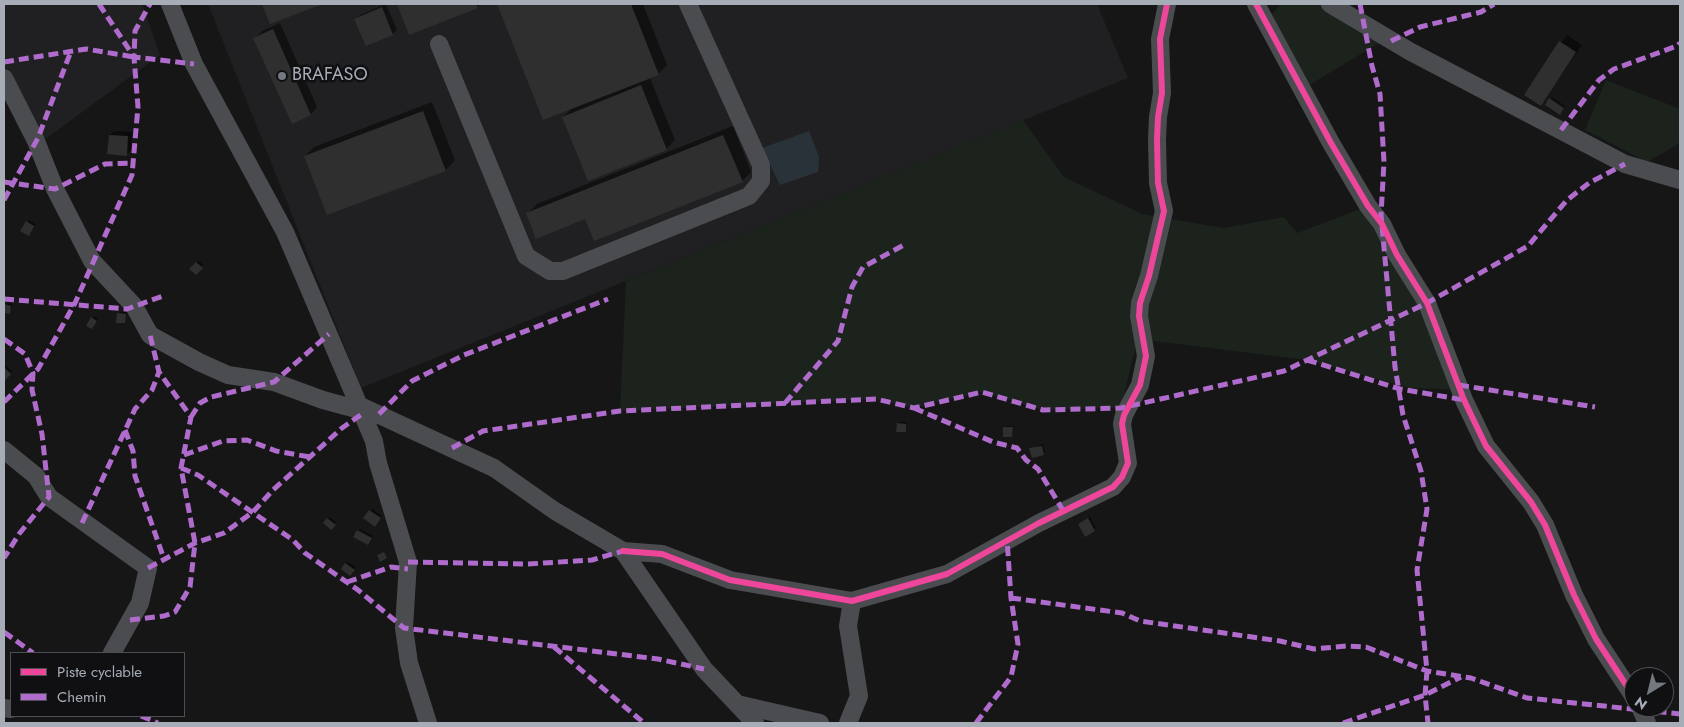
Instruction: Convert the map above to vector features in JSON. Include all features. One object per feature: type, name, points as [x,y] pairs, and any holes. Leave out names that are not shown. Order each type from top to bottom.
[{"type":"street","points":[[170,4],[194,64],[285,232],[374,441],[378,463],[408,562],[404,628],[409,663],[428,723]]},
{"type":"street","points":[[439,44],[526,256],[550,271],[563,271],[749,196],[761,181],[761,165],[688,4]]},
{"type":"street","points":[[4,78],[36,141],[55,189],[92,261],[134,306],[150,334],[199,362],[228,375],[274,382],[323,400],[359,407],[494,468],[555,511],[624,551],[662,554],[730,580],[852,601],[948,574],[1015,535],[1113,487],[1122,477],[1128,463],[1122,424],[1124,414],[1140,385],[1146,356],[1139,316],[1140,303],[1149,276],[1164,210],[1158,183],[1157,140],[1162,93],[1160,39],[1167,4]]},
{"type":"street","points":[[1256,4],[1335,150],[1368,206],[1382,224],[1397,255],[1427,303],[1464,400],[1486,446],[1531,502],[1546,525],[1574,595],[1596,639],[1624,682]]},
{"type":"street","points":[[1330,4],[1411,52],[1625,164],[1680,180]]},
{"type":"street","points":[[4,450],[36,476],[48,497],[148,568],[140,603],[113,652]]},
{"type":"street","points":[[624,551],[704,669],[755,723]]},
{"type":"street","points":[[848,723],[859,696],[848,626],[852,601]]},
{"type":"street","points":[[737,704],[820,723]]},
{"type":"shaded area","points":[[4,4],[142,4],[160,55],[40,143],[4,73]]},
{"type":"shaded area","points":[[208,4],[1097,4],[1128,78],[361,388]]},
{"type":"shaded area","points":[[1281,4],[1328,4],[1387,38],[1303,89],[1265,22]]},
{"type":"shaded area","points":[[1606,80],[1680,109],[1680,143],[1647,162],[1585,130]]},
{"type":"shaded area","points":[[1023,120],[1064,177],[1142,214],[1223,228],[1284,217],[1297,233],[1368,206],[1466,390],[1410,388],[1307,360],[1154,341],[1136,345],[1121,408],[1043,410],[982,392],[914,408],[876,399],[620,411],[626,281]]},
{"type":"shaded area","points":[[809,131],[819,157],[818,172],[780,185],[762,148]]},
{"type":"building","points":[[262,4],[323,4],[270,24]]},
{"type":"building","name":"BRAFASO","points":[[397,4],[476,4],[478,8],[409,35]]},
{"type":"building","points":[[497,4],[631,4],[659,75],[543,120]]},
{"type":"building","points":[[382,7],[393,35],[366,46],[354,19]]},
{"type":"building","name":"BRAFASO","points":[[273,29],[311,115],[292,124],[253,38]]},
{"type":"building","points":[[1559,41],[1576,52],[1541,106],[1524,95]]},
{"type":"building","points":[[641,85],[667,150],[588,181],[562,117]]},
{"type":"building","points":[[1549,98],[1564,108],[1560,115],[1545,105]]},
{"type":"building","points":[[423,111],[446,171],[327,215],[304,156]]},
{"type":"building","points":[[109,135],[128,136],[127,156],[107,154]]},
{"type":"building","points":[[723,135],[743,182],[594,241],[585,219],[536,239],[526,213]]},
{"type":"building","points":[[26,221],[34,226],[29,236],[20,231]]},
{"type":"building","points":[[196,262],[203,268],[196,275],[189,269]]},
{"type":"building","points":[[4,304],[11,306],[10,314],[4,313]]},
{"type":"building","points":[[117,313],[126,314],[125,323],[116,323]]},
{"type":"building","points":[[91,317],[97,321],[92,329],[86,326]]},
{"type":"building","points":[[4,367],[11,374],[4,382]]},
{"type":"building","points":[[897,423],[906,424],[906,432],[896,432]]},
{"type":"building","points":[[1003,427],[1013,427],[1012,437],[1003,437]]},
{"type":"building","points":[[1042,446],[1044,455],[1032,458],[1029,448]]},
{"type":"building","points":[[369,510],[381,518],[375,527],[363,518]]},
{"type":"building","points":[[327,518],[336,525],[331,530],[323,523]]},
{"type":"building","points":[[1088,518],[1095,531],[1085,537],[1078,524]]},
{"type":"building","points":[[357,530],[372,538],[368,545],[353,537]]},
{"type":"building","points":[[384,552],[387,558],[380,562],[377,555]]},
{"type":"building","points":[[345,563],[355,570],[350,576],[341,569]]},
{"type":"marked path","points":[[99,4],[134,57],[194,64]]},
{"type":"marked path","points":[[4,402],[38,369],[60,330],[75,303],[132,175],[138,107],[134,57],[135,31],[150,4]]},
{"type":"marked path","points":[[1360,4],[1372,66],[1380,94],[1384,162],[1381,215],[1395,367],[1403,415],[1421,471],[1427,509],[1417,570],[1427,671],[1425,695],[1428,723]]},
{"type":"marked path","points":[[1391,41],[1420,27],[1481,12],[1494,4]]},
{"type":"marked path","points":[[1561,130],[1599,80],[1614,69],[1677,46],[1680,43]]},
{"type":"marked path","points":[[4,62],[86,49],[134,57]]},
{"type":"marked path","points":[[4,200],[38,138],[71,51]]},
{"type":"marked path","points":[[4,182],[55,189],[105,164],[133,163]]},
{"type":"marked path","points":[[452,448],[483,431],[620,411],[876,399],[914,408],[982,392],[1043,410],[1121,408],[1284,371],[1427,303],[1528,246],[1567,200],[1589,183],[1625,164]]},
{"type":"marked path","points":[[785,403],[838,341],[852,287],[863,267],[904,245]]},
{"type":"marked path","points":[[4,299],[127,309],[163,296]]},
{"type":"marked path","points":[[379,414],[412,381],[464,355],[608,299]]},
{"type":"marked path","points":[[191,417],[200,403],[211,397],[274,382],[329,334]]},
{"type":"marked path","points":[[130,620],[164,616],[175,612],[190,587],[195,543],[181,468],[191,417],[159,372],[150,335]]},
{"type":"marked path","points":[[4,339],[25,354],[33,373],[32,390],[42,434],[49,497],[19,534],[4,558]]},
{"type":"marked path","points":[[1307,360],[1400,389],[1464,400]]},
{"type":"marked path","points":[[82,523],[135,409],[152,390],[159,372]]},
{"type":"marked path","points":[[1459,385],[1595,407]]},
{"type":"marked path","points":[[914,408],[993,442],[1017,448],[1026,460],[1038,469],[1064,512]]},
{"type":"marked path","points":[[148,568],[195,543],[224,533],[253,512],[273,490],[342,428],[362,414]]},
{"type":"marked path","points":[[125,430],[133,451],[135,476],[164,559]]},
{"type":"marked path","points":[[184,455],[223,441],[247,440],[276,451],[310,457]]},
{"type":"marked path","points":[[181,468],[198,475],[293,540],[305,553],[358,590],[404,628],[658,659],[704,669]]},
{"type":"marked path","points":[[976,723],[1011,677],[1018,644],[1011,598],[1007,539]]},
{"type":"marked path","points":[[408,562],[528,564],[592,560],[623,551]]},
{"type":"marked path","points":[[347,582],[391,567],[408,569]]},
{"type":"marked path","points":[[1011,598],[1122,613],[1140,621],[1280,641],[1314,649],[1346,646],[1366,647],[1427,671],[1471,678],[1527,698],[1680,714]]},
{"type":"marked path","points":[[4,632],[32,652]]},
{"type":"marked path","points":[[554,647],[644,723]]},
{"type":"marked path","points":[[1343,723],[1425,695],[1461,677]]},
{"type":"marked path","points":[[143,717],[158,723]]},
{"type":"cycle path","points":[[623,551],[662,554],[730,580],[852,601],[947,574],[1039,523],[1113,487],[1122,477],[1128,463],[1122,424],[1124,415],[1140,385],[1146,356],[1139,316],[1140,303],[1149,276],[1164,211],[1158,183],[1157,140],[1162,93],[1160,39],[1167,4]]},
{"type":"cycle path","points":[[1256,4],[1331,143],[1368,206],[1382,224],[1397,255],[1427,303],[1464,400],[1486,446],[1531,502],[1545,525],[1574,595],[1596,639],[1624,682]]},
{"type":"place","name":"BRAFASO","points":[[282,76]]}]
